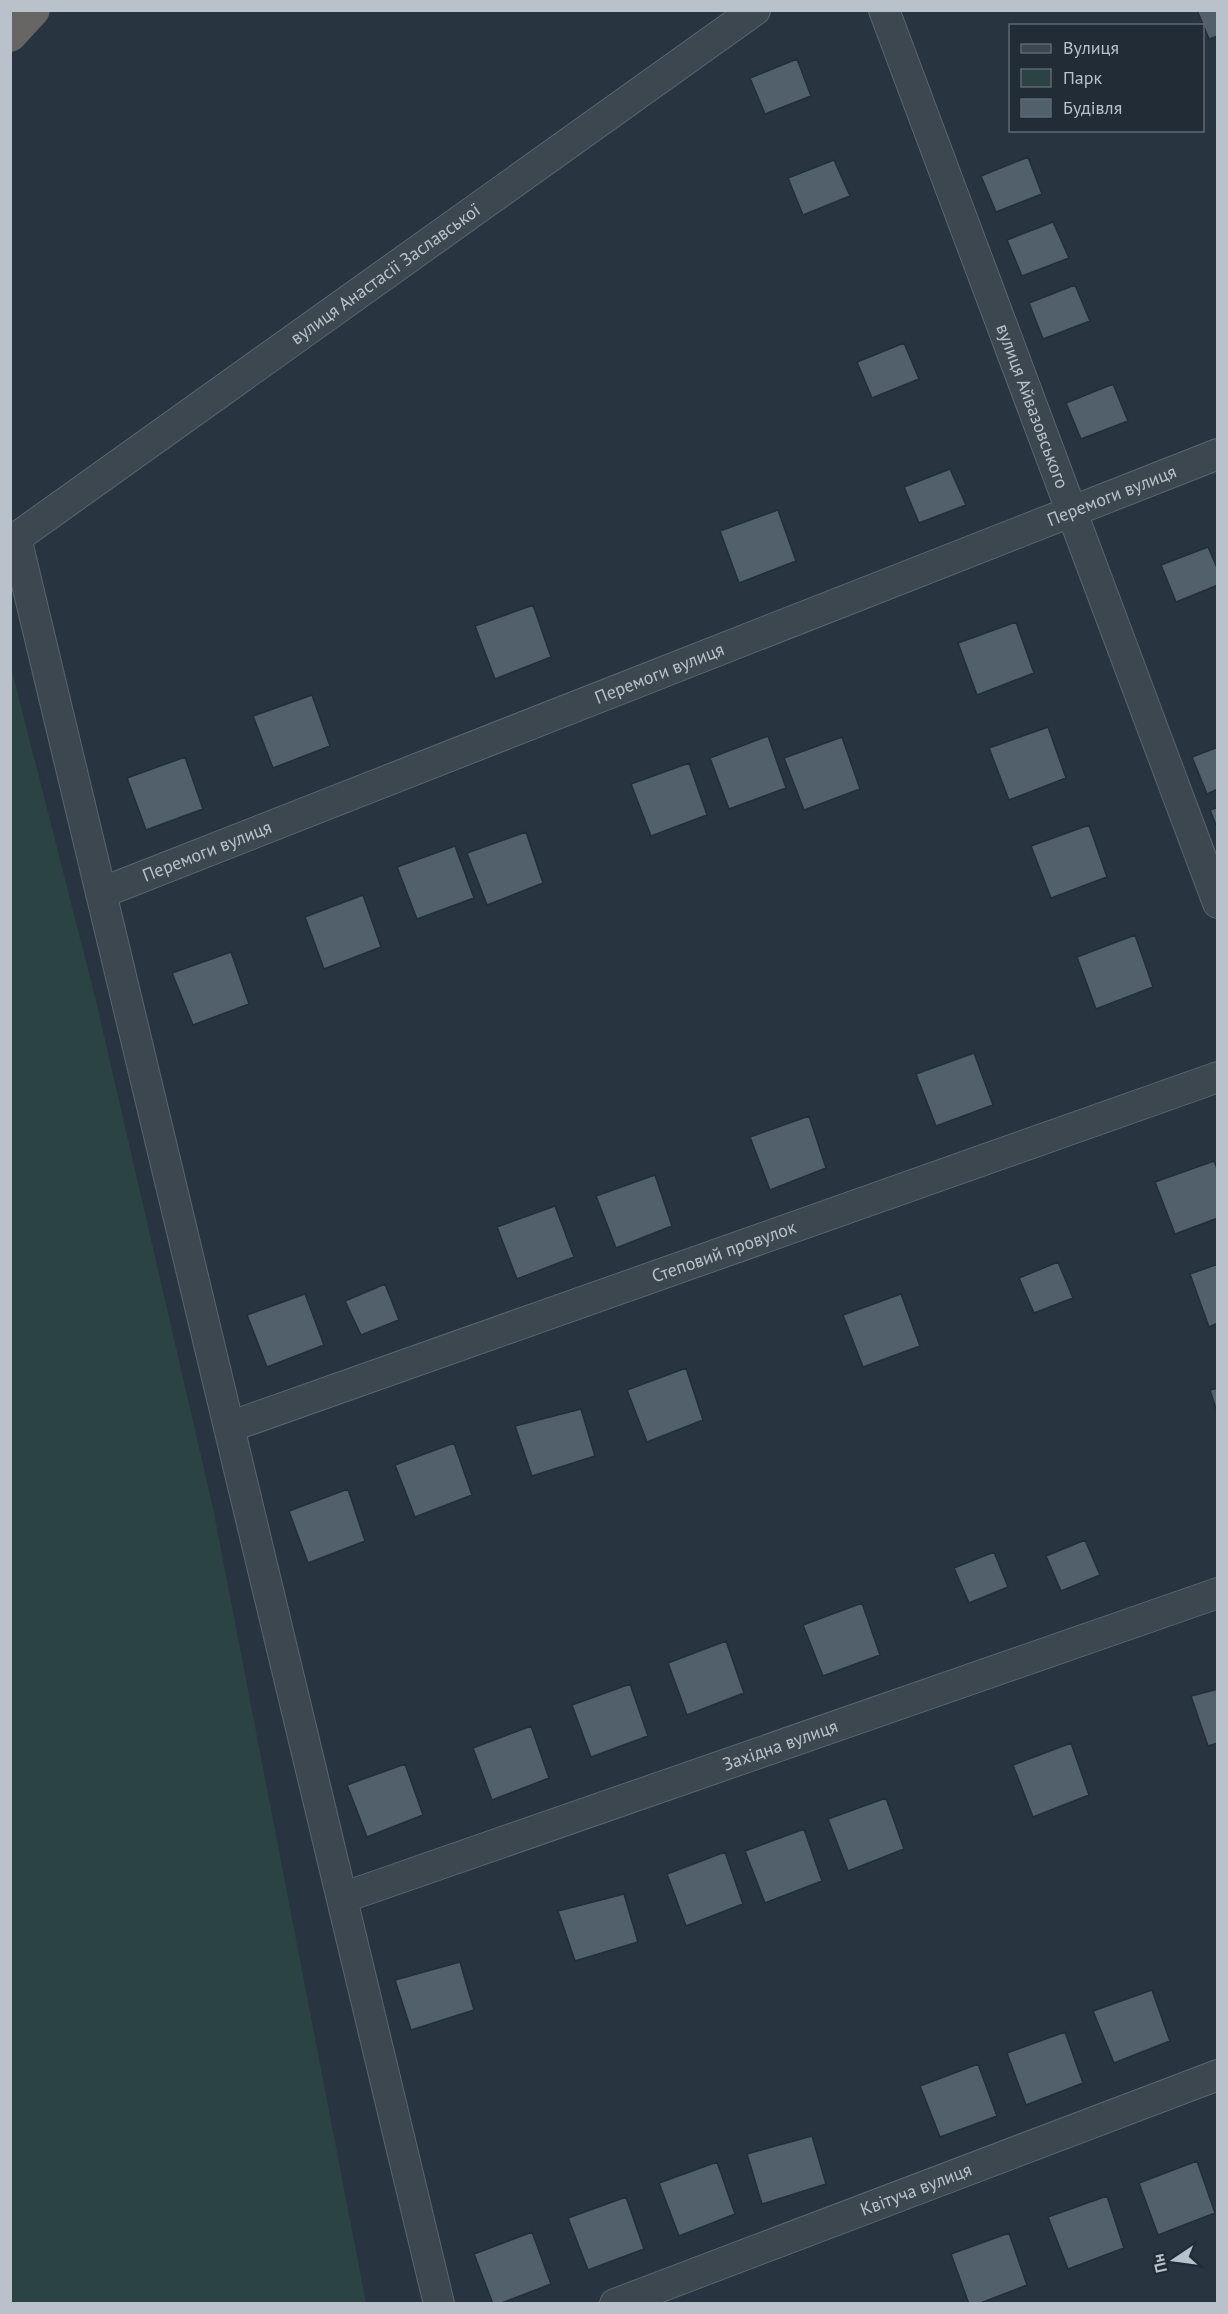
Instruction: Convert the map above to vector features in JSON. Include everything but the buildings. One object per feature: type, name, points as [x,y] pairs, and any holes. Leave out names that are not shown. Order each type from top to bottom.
[{"type":"highway","points":[[10,35],[33,10]]},
{"type":"street","name":"вулиця Анастасії Заславської","points":[[101,892],[16,538],[755,10]]},
{"type":"street","name":"вулиця Айвазовського","points":[[884,10],[1218,903]]},
{"type":"street","name":"Перемоги вулиця","points":[[101,892],[1218,454]]},
{"type":"street","points":[[101,892],[439,2304]]},
{"type":"street","name":"Степовий провулок","points":[[229,1427],[1218,1077]]},
{"type":"street","name":"Західна вулиця","points":[[342,1898],[1218,1593]]},
{"type":"street","name":"Квітуча вулиця","points":[[615,2304],[1218,2075]]},
{"type":"green space","points":[[11,667],[96,1001],[213,1508],[366,2303],[11,2303]]}]
